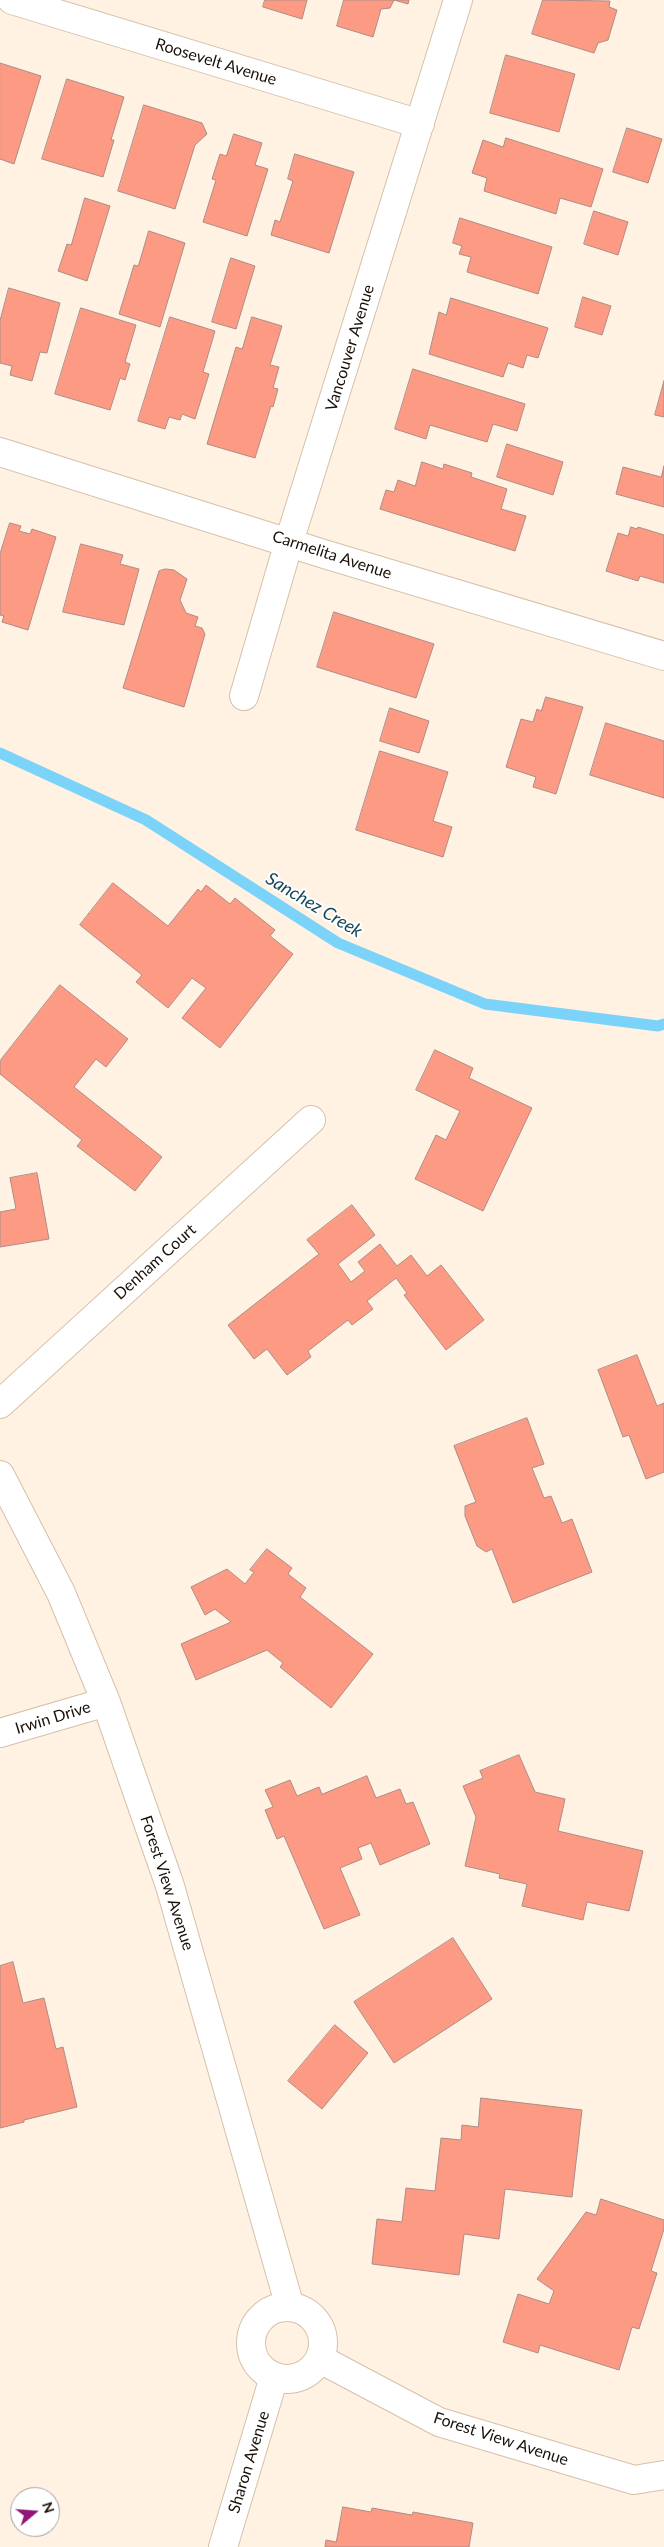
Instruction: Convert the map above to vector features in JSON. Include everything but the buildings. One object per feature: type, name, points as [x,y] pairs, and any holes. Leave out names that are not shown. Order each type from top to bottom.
[{"type":"street","name":"Roosevelt Avenue","points":[[12,0],[420,124]]},
{"type":"street","name":"Vancouver Avenue","points":[[244,696],[289,542],[458,0]]},
{"type":"street","name":"Carmelita Avenue","points":[[0,452],[664,656]]},
{"type":"street","name":"Denham Court","points":[[0,1404],[311,1120]]},
{"type":"street","name":"Forest View Avenue","points":[[0,1476],[61,1593],[106,1702],[170,1886],[290,2307]]},
{"type":"street","name":"Irwin Drive","points":[[0,1734],[106,1702]]},
{"type":"street","points":[[290,2307],[301,2310],[319,2325],[323,2336],[323,2348],[320,2359],[314,2368],[296,2379],[274,2377],[264,2372],[252,2353],[251,2341],[260,2320],[268,2312],[290,2307]]},
{"type":"street","name":"Forest View Avenue","points":[[320,2359],[439,2422],[634,2480],[664,2475]]},
{"type":"street","name":"Sharon Avenue","points":[[223,2547],[274,2377]]},
{"type":"waterway","name":"Sanchez Creek","points":[[0,753],[146,820],[338,943],[485,1004],[658,1026],[664,1024]]}]
